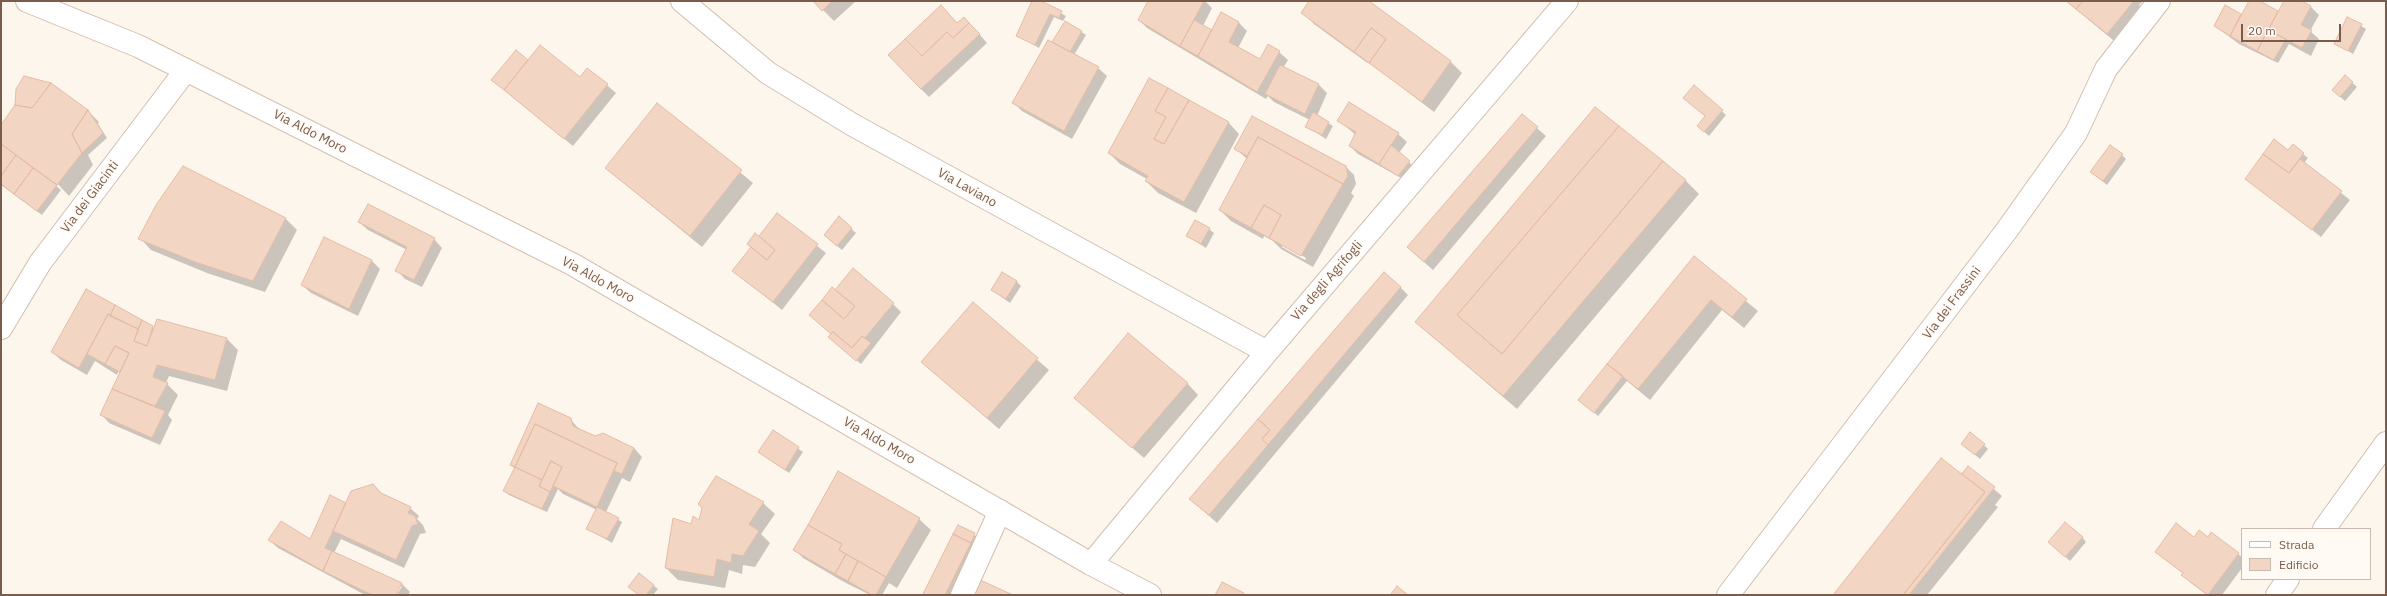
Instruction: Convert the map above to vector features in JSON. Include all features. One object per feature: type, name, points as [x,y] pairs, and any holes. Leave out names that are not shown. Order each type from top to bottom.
[{"type":"street","name":"Via Aldo Moro","points":[[27,1],[138,46],[572,264],[1091,564],[1150,595]]},
{"type":"street","name":"Via Laviano","points":[[682,1],[768,73],[853,125],[1267,352]]},
{"type":"street","name":"Via degli Agrifogli","points":[[1091,564],[1267,352],[1567,1]]},
{"type":"street","name":"Via dei Frassini","points":[[1728,595],[2007,230],[2076,133],[2106,68],[2159,1]]},
{"type":"street","name":"Via dei Giacinti","points":[[1,328],[40,262],[186,70]]},
{"type":"street","points":[[2325,528],[2386,443]]},
{"type":"street","points":[[962,595],[1000,511]]},
{"type":"street","points":[[2277,595],[2287,580]]},
{"type":"building","points":[[813,1],[832,1],[822,11]]},
{"type":"building","points":[[1032,1],[1041,1],[1062,11],[1059,18],[1050,14],[1035,45],[1016,36]]},
{"type":"building","points":[[1148,1],[1204,1],[1180,46],[1138,20]]},
{"type":"building","points":[[1309,1],[1369,1],[1451,61],[1422,102],[1369,63],[1386,39],[1371,28],[1354,52],[1301,13]]},
{"type":"building","points":[[2066,1],[2083,1],[2076,9]]},
{"type":"building","points":[[2083,1],[2134,1],[2107,34],[2076,9]]},
{"type":"building","points":[[2249,1],[2260,1],[2278,11],[2257,51],[2230,36]]},
{"type":"building","points":[[2284,1],[2302,1],[2311,6],[2301,25],[2312,30],[2302,48],[2268,30]]},
{"type":"building","points":[[941,5],[957,23],[964,17],[969,23],[953,38],[947,32],[922,56],[905,39]]},
{"type":"building","points":[[2225,5],[2241,14],[2230,36],[2214,26]]},
{"type":"building","points":[[1221,12],[1239,22],[1229,42],[1260,59],[1268,44],[1280,51],[1257,92],[1198,56]]},
{"type":"building","points":[[2347,17],[2362,24],[2348,51],[2334,44]]},
{"type":"building","points":[[1194,20],[1212,30],[1198,56],[1180,46]]},
{"type":"building","points":[[1065,21],[1082,31],[1070,52],[1052,42]]},
{"type":"building","points":[[969,23],[980,34],[921,89],[888,55],[905,39],[922,56],[947,32],[953,38]]},
{"type":"building","points":[[1371,28],[1386,39],[1369,63],[1354,52]]},
{"type":"building","points":[[2268,30],[2286,39],[2274,60],[2257,51]]},
{"type":"building","points":[[1048,40],[1099,67],[1064,131],[1012,103]]},
{"type":"building","points":[[540,45],[580,77],[587,68],[608,84],[564,139],[504,90]]},
{"type":"building","points":[[516,50],[528,60],[504,90],[491,80]]},
{"type":"building","points":[[1280,65],[1319,84],[1305,114],[1265,94]]},
{"type":"building","points":[[2345,75],[2353,82],[2340,97],[2332,90]]},
{"type":"building","points":[[24,76],[51,83],[32,108],[15,105],[16,89]]},
{"type":"building","points":[[1149,78],[1168,88],[1155,111],[1166,117],[1154,139],[1164,144],[1189,100],[1229,122],[1184,202],[1145,181],[1148,176],[1108,153]]},
{"type":"building","points":[[51,83],[88,110],[72,134],[82,153],[57,185],[1,144],[1,125],[15,105],[32,108]]},
{"type":"building","points":[[1694,85],[1723,110],[1704,132],[1697,126],[1705,116],[1683,98]]},
{"type":"building","points":[[1168,88],[1189,100],[1164,144],[1154,139],[1166,117],[1155,111]]},
{"type":"building","points":[[1349,102],[1399,133],[1379,164],[1349,146],[1356,132],[1337,121]]},
{"type":"building","points":[[657,103],[742,170],[690,236],[605,168]]},
{"type":"building","points":[[1595,107],[1619,126],[1457,315],[1502,354],[1663,161],[1686,180],[1503,396],[1415,322]]},
{"type":"building","points":[[88,110],[103,133],[82,153],[72,134]]},
{"type":"building","points":[[1313,112],[1329,122],[1322,135],[1305,127]]},
{"type":"building","points":[[1522,114],[1538,127],[1424,262],[1407,247]]},
{"type":"building","points":[[1252,116],[1346,166],[1348,176],[1343,184],[1258,137],[1247,156],[1234,149]]},
{"type":"building","points":[[1619,126],[1663,161],[1502,354],[1457,315]]},
{"type":"building","points":[[1258,137],[1343,184],[1301,256],[1269,238],[1281,215],[1264,205],[1251,228],[1219,210]]},
{"type":"building","points":[[2274,139],[2288,150],[2293,144],[2304,153],[2289,173],[2263,154]]},
{"type":"building","points":[[1,144],[16,155],[1,176]]},
{"type":"building","points":[[1391,145],[1410,161],[1398,176],[1379,164]]},
{"type":"building","points":[[2110,145],[2123,154],[2103,181],[2090,172]]},
{"type":"building","points":[[2263,154],[2289,173],[2300,159],[2342,191],[2312,230],[2245,179]]},
{"type":"building","points":[[16,155],[33,168],[14,194],[1,184],[1,176]]},
{"type":"building","points":[[183,166],[286,218],[253,281],[195,262],[138,239],[156,205]]},
{"type":"building","points":[[33,168],[57,185],[37,211],[14,194]]},
{"type":"building","points":[[368,204],[435,238],[414,280],[395,271],[407,247],[358,222]]},
{"type":"building","points":[[1264,205],[1281,215],[1269,238],[1251,228]]},
{"type":"building","points":[[777,213],[818,244],[773,302],[732,271],[751,247],[767,260],[775,250],[759,236]]},
{"type":"building","points":[[839,216],[852,228],[837,246],[824,235]]},
{"type":"building","points":[[1195,220],[1210,228],[1201,244],[1186,236]]},
{"type":"building","points":[[755,233],[775,250],[767,260],[747,244]]},
{"type":"building","points":[[324,237],[372,260],[349,309],[301,285]]},
{"type":"building","points":[[1694,256],[1747,299],[1732,317],[1711,300],[1638,389],[1607,364]]},
{"type":"building","points":[[853,268],[894,303],[865,338],[862,336],[852,348],[833,332],[831,334],[809,315],[822,300],[844,319],[855,306],[835,290]]},
{"type":"building","points":[[1002,272],[1017,281],[1006,299],[991,290]]},
{"type":"building","points":[[1384,272],[1401,287],[1268,445],[1262,439],[1270,430],[1258,419]]},
{"type":"building","points":[[832,287],[855,306],[844,319],[822,300]]},
{"type":"building","points":[[86,289],[115,305],[110,316],[108,314],[79,368],[51,352]]},
{"type":"building","points":[[973,302],[1038,358],[987,418],[921,362]]},
{"type":"building","points":[[115,305],[142,320],[138,329],[110,316]]},
{"type":"building","points":[[108,314],[138,329],[134,341],[147,346],[157,319],[227,338],[215,380],[157,365],[153,377],[168,383],[155,406],[112,389],[129,353],[115,346],[105,364],[87,354]]},
{"type":"building","points":[[142,320],[153,326],[147,346],[134,341]]},
{"type":"building","points":[[833,332],[852,348],[862,336],[871,343],[856,361],[828,337]]},
{"type":"building","points":[[1128,333],[1188,383],[1132,448],[1074,398]]},
{"type":"building","points":[[115,346],[129,353],[120,372],[105,364]]},
{"type":"building","points":[[1607,364],[1623,376],[1594,413],[1578,400]]},
{"type":"building","points":[[112,389],[165,411],[152,438],[100,415]]},
{"type":"building","points":[[538,403],[571,418],[573,426],[595,436],[603,433],[634,448],[622,474],[614,471],[617,463],[535,424],[515,467],[510,465]]},
{"type":"building","points":[[1258,419],[1270,430],[1262,439],[1268,445],[1209,515],[1189,499]]},
{"type":"building","points":[[535,424],[617,463],[597,507],[553,486],[562,467],[551,461],[542,480],[515,467]]},
{"type":"building","points":[[773,430],[799,447],[785,470],[758,452]]},
{"type":"building","points":[[1970,432],[1985,444],[1975,455],[1961,444]]},
{"type":"building","points":[[1941,458],[1985,492],[1903,595],[1833,595]]},
{"type":"building","points":[[551,461],[562,467],[550,492],[539,486]]},
{"type":"building","points":[[1968,466],[1995,487],[1909,595],[1903,595],[1985,492],[1962,474]]},
{"type":"building","points":[[515,467],[542,480],[539,486],[550,492],[542,509],[503,491]]},
{"type":"building","points":[[838,471],[920,518],[886,577],[839,550],[842,544],[808,525]]},
{"type":"building","points":[[716,476],[764,502],[749,524],[759,531],[743,556],[732,554],[731,563],[717,559],[714,577],[665,568],[673,518],[691,524],[693,516],[699,520],[702,508],[698,504]]},
{"type":"building","points":[[373,484],[381,493],[411,507],[408,513],[415,516],[418,524],[412,526],[396,560],[333,531],[351,491]]},
{"type":"building","points":[[330,495],[346,503],[325,548],[332,551],[323,571],[268,540],[281,521],[310,539]]},
{"type":"building","points":[[597,507],[619,518],[607,539],[586,529]]},
{"type":"building","points":[[2065,522],[2083,537],[2065,557],[2048,542]]},
{"type":"building","points":[[2176,523],[2194,537],[2199,530],[2208,537],[2211,532],[2239,553],[2208,595],[2181,575],[2183,573],[2155,552]]},
{"type":"building","points":[[808,525],[842,544],[839,550],[846,554],[835,574],[793,550]]},
{"type":"building","points":[[958,525],[975,533],[971,543],[953,534]]},
{"type":"building","points":[[953,534],[971,543],[945,595],[925,595],[923,594]]},
{"type":"building","points":[[332,551],[402,583],[396,595],[372,595],[323,571]]},
{"type":"building","points":[[846,554],[858,561],[848,581],[835,574]]},
{"type":"building","points":[[858,561],[886,577],[876,595],[872,595],[848,581]]},
{"type":"building","points":[[639,573],[654,585],[646,595],[639,595],[628,587]]},
{"type":"building","points":[[978,579],[1013,595],[971,595]]},
{"type":"building","points":[[1222,582],[1244,593],[1243,595],[1215,595]]},
{"type":"building","points":[[1397,586],[1408,595],[1390,595]]}]
